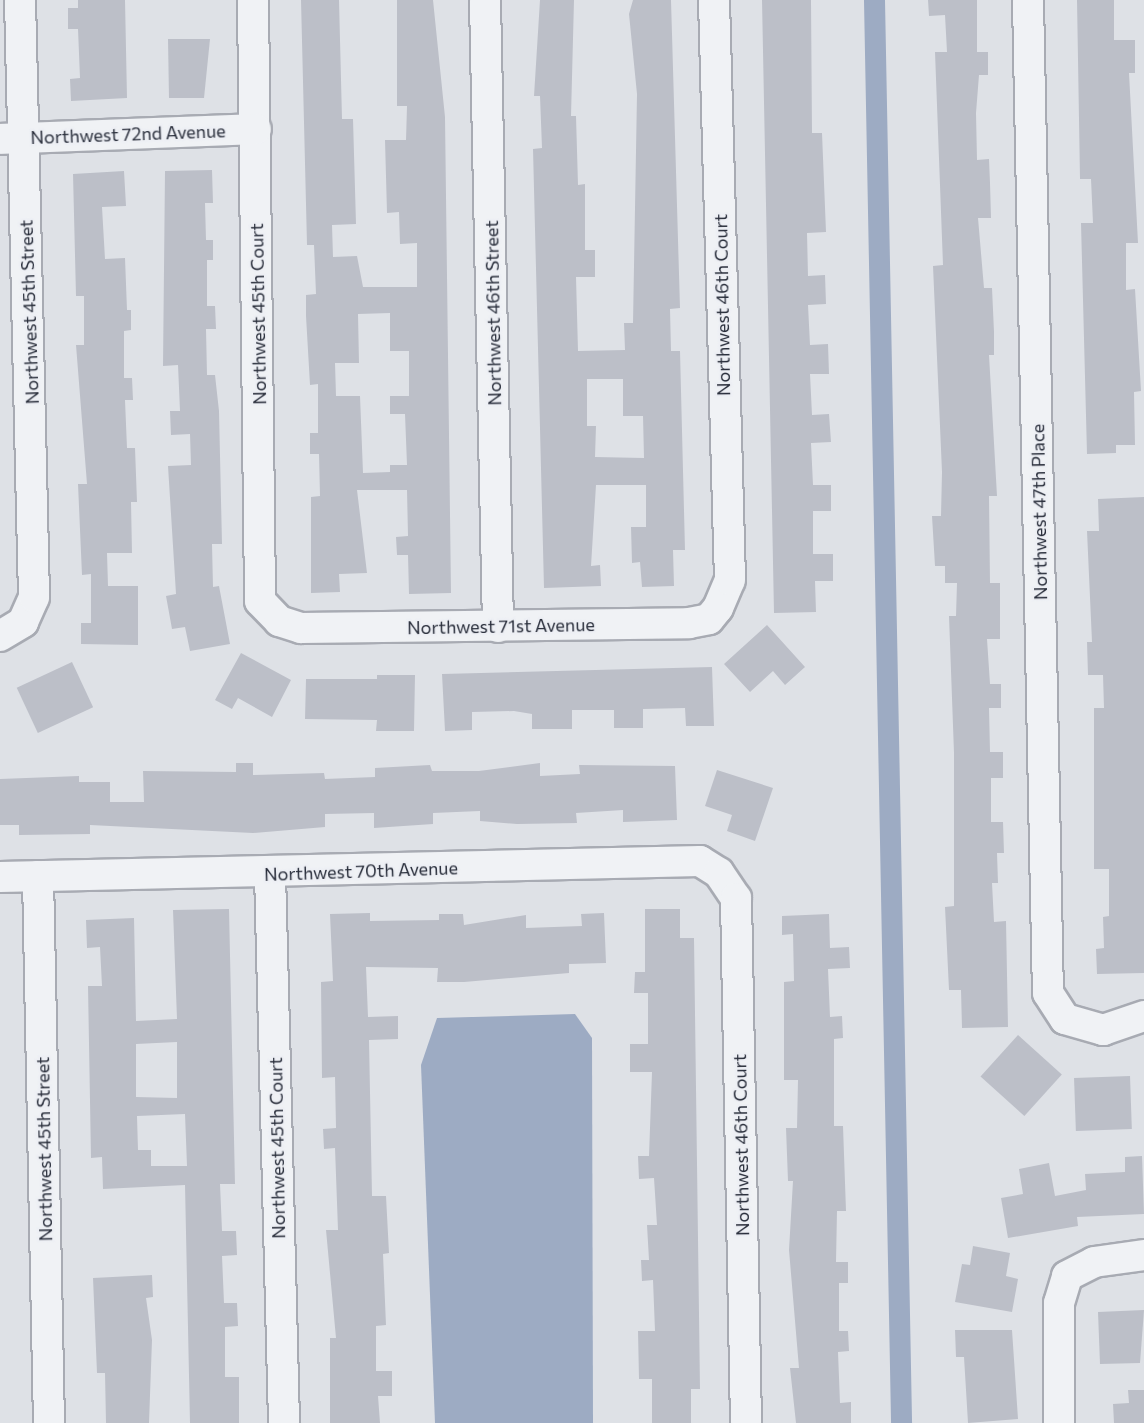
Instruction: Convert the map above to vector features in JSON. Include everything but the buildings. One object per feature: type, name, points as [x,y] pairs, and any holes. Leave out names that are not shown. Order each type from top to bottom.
[{"type":"street","name":"Northwest 45th Street","points":[[11,629],[34,597],[11,138],[20,0]]},
{"type":"street","name":"Northwest 45th Court","points":[[253,0],[260,601],[279,621]]},
{"type":"street","name":"Northwest 46th Street","points":[[485,0],[498,627]]},
{"type":"street","name":"Northwest 46th Court","points":[[714,0],[730,580],[718,608]]},
{"type":"street","name":"Northwest 47th Place","points":[[1028,0],[1048,993],[1065,1019],[1103,1030],[1144,1016]]},
{"type":"street","name":"Northwest 72nd Avenue","points":[[11,138],[256,129]]},
{"type":"street","name":"Northwest 71st Avenue","points":[[279,621],[301,628],[689,623],[709,619],[718,608]]},
{"type":"street","name":"Northwest 70th Avenue","points":[[0,877],[270,873],[699,861],[719,873]]},
{"type":"street","name":"Northwest 45th Court","points":[[270,873],[284,1423]]},
{"type":"street","name":"Northwest 46th Court","points":[[719,873],[736,898],[746,1423]]},
{"type":"street","name":"Northwest 45th Street","points":[[38,876],[49,1423]]},
{"type":"street","points":[[1059,1423],[1059,1303],[1067,1276],[1094,1262],[1144,1255]]},
{"type":"water","points":[[575,1014],[592,1038],[593,1423],[435,1423],[421,1065],[437,1018]]},
{"type":"waterway","points":[[874,0],[901,1423]]}]
